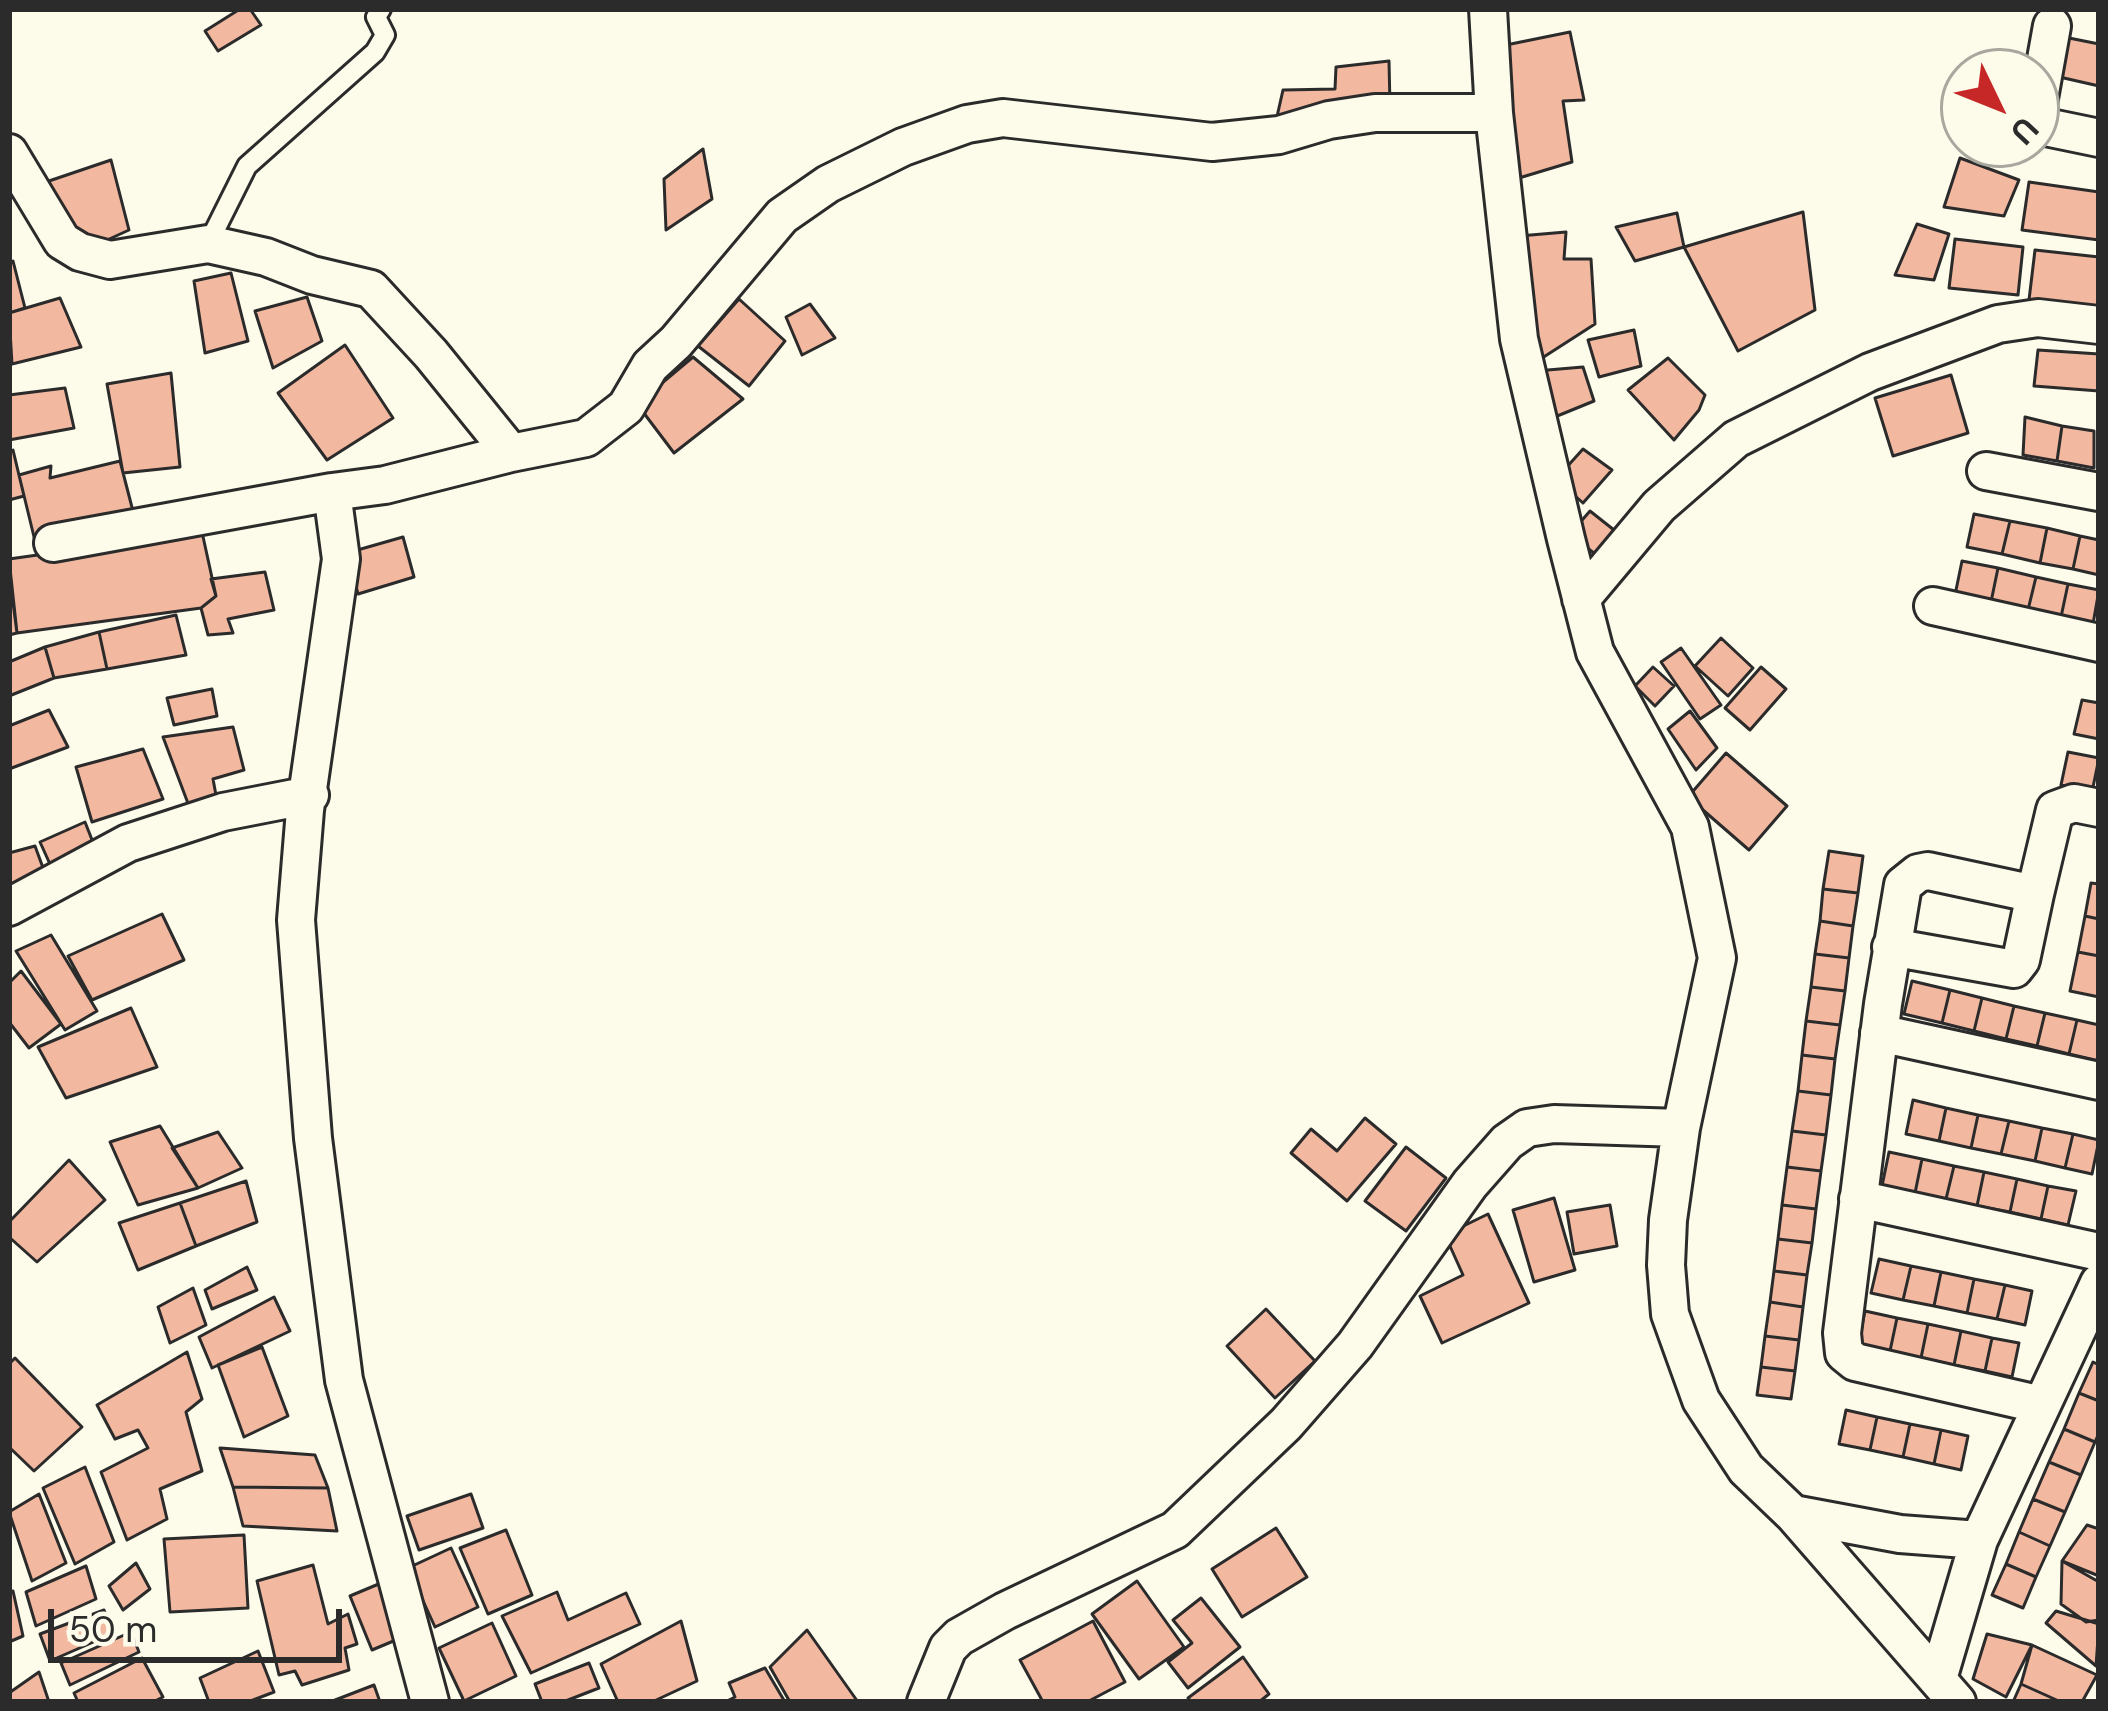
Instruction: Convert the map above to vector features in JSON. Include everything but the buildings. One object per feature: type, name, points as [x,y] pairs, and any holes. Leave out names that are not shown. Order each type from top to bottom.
[{"type":"street","points":[[1488,9],[1494,113],[1519,339],[1581,599],[1595,652],[1690,827],[1717,958],[1681,1128],[1668,1220],[1670,1315],[1701,1400],[1746,1469],[1793,1514],[1947,1691]]},
{"type":"street","points":[[2048,48],[2052,26]]},
{"type":"street","points":[[53,543],[385,485],[586,438],[626,407],[650,367],[782,216],[828,184],[903,147],[967,124],[1003,118],[1212,142],[1279,135],[1328,120],[1375,113],[1494,113]]},
{"type":"street","points":[[2060,130],[2099,138]]},
{"type":"street","points":[[9,153],[62,241],[80,252],[110,260],[208,244],[371,289],[511,453]]},
{"type":"street","points":[[1581,599],[1659,506],[1736,439],[1870,372],[1998,324],[2038,318],[2099,325]]},
{"type":"street","points":[[1986,471],[2099,492]]},
{"type":"street","points":[[332,492],[340,559],[296,920],[313,1138],[344,1379],[430,1702]]},
{"type":"street","points":[[1933,606],[2099,643]]},
{"type":"street","points":[[9,907],[128,843],[223,812],[310,794]]},
{"type":"street","points":[[1891,947],[2014,969],[2021,960],[2055,810],[2065,804],[2099,808]]},
{"type":"street","points":[[2035,894],[1962,877],[1918,873],[1903,886],[1891,947],[1842,1333],[1844,1353],[1855,1362],[2042,1405]]},
{"type":"street","points":[[1880,1033],[2099,1081]]},
{"type":"street","points":[[926,1702],[948,1648],[959,1637],[1175,1530],[1286,1424],[1355,1345],[1470,1184],[1507,1142],[1527,1129],[1554,1124],[1681,1128]]},
{"type":"street","points":[[1858,1199],[2099,1252]]},
{"type":"street","points":[[1947,1691],[1979,1540],[2099,1283]]},
{"type":"street","points":[[1793,1514],[1900,1534],[1979,1540]]},
{"type":"lane","points":[[208,244],[247,166],[376,52],[385,35],[376,17],[380,9]]}]
